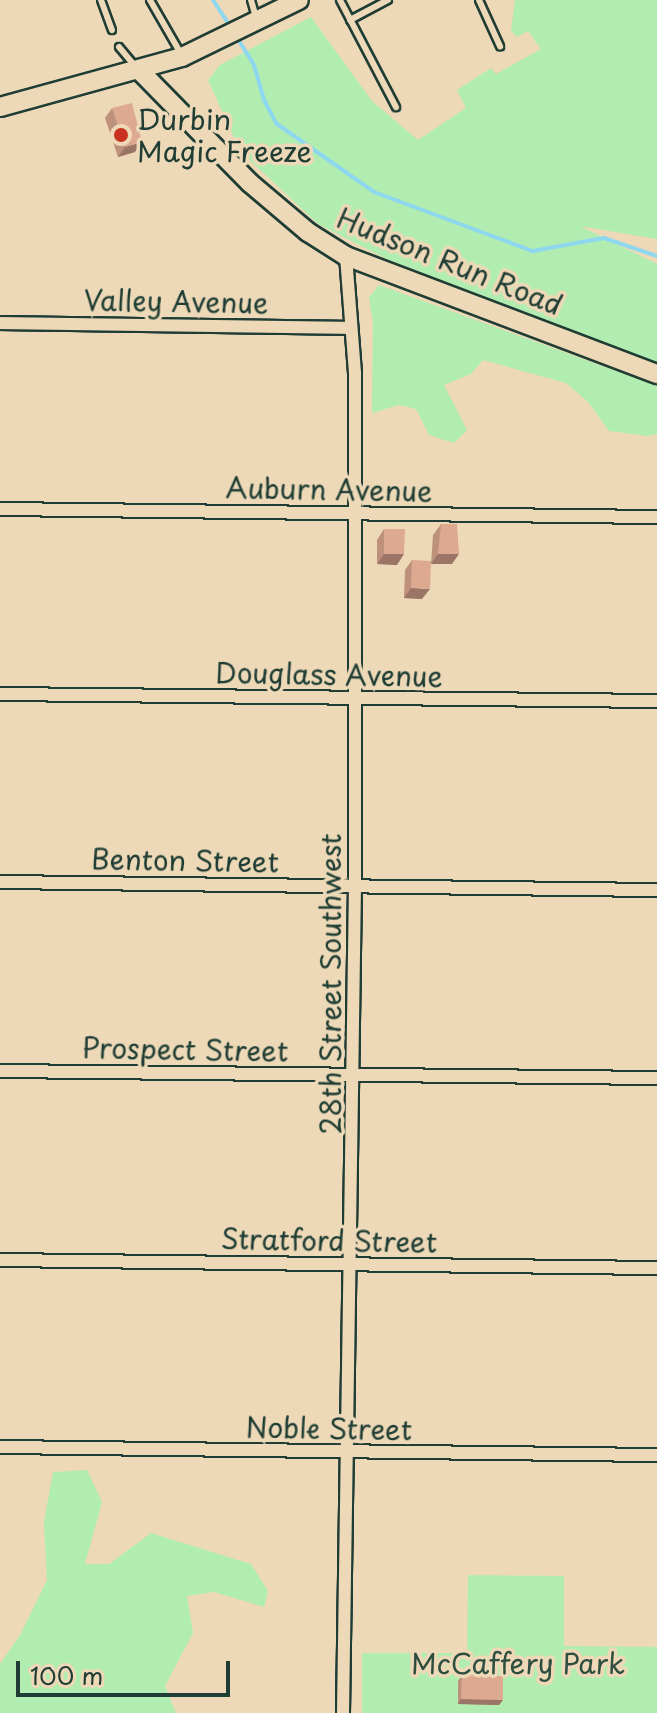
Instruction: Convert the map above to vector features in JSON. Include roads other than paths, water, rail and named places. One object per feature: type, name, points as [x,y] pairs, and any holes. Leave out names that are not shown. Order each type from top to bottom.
[{"type":"main road","points":[[0,107],[182,57],[296,1]]},
{"type":"main road","name":"Hudson Run Road","points":[[139,70],[217,153],[267,198],[308,232],[346,256],[657,374]]},
{"type":"street","name":"28th Street Southwest","points":[[343,1713],[355,886],[355,514],[351,328],[346,256]]},
{"type":"street","name":"Valley Avenue","points":[[0,323],[351,328]]},
{"type":"street","name":"Auburn Avenue","points":[[0,509],[657,517]]},
{"type":"street","name":"Douglass Avenue","points":[[0,694],[657,701]]},
{"type":"street","name":"Benton Street","points":[[0,882],[657,890]]},
{"type":"street","name":"Prospect Street","points":[[0,1071],[657,1078]]},
{"type":"street","name":"Stratford Street","points":[[0,1260],[657,1268]]},
{"type":"street","name":"Noble Street","points":[[0,1447],[657,1455]]},
{"type":"lane","points":[[101,0],[112,30]]},
{"type":"lane","points":[[150,0],[182,57]]},
{"type":"lane","points":[[251,0],[253,23]]},
{"type":"lane","points":[[340,0],[396,107]]},
{"type":"lane","points":[[350,20],[387,0]]},
{"type":"lane","points":[[479,0],[500,46]]},
{"type":"lane","points":[[119,47],[139,70]]},
{"type":"waterway","points":[[213,0],[231,28]]},
{"type":"waterway","points":[[236,36],[254,65],[264,100],[277,124],[374,192],[533,251],[604,238],[657,256]]},
{"type":"place","name":"Durbin Magic Freeze","points":[[121,135]]},
{"type":"park label","name":"McCaffery Park","points":[[518,1663]]}]
